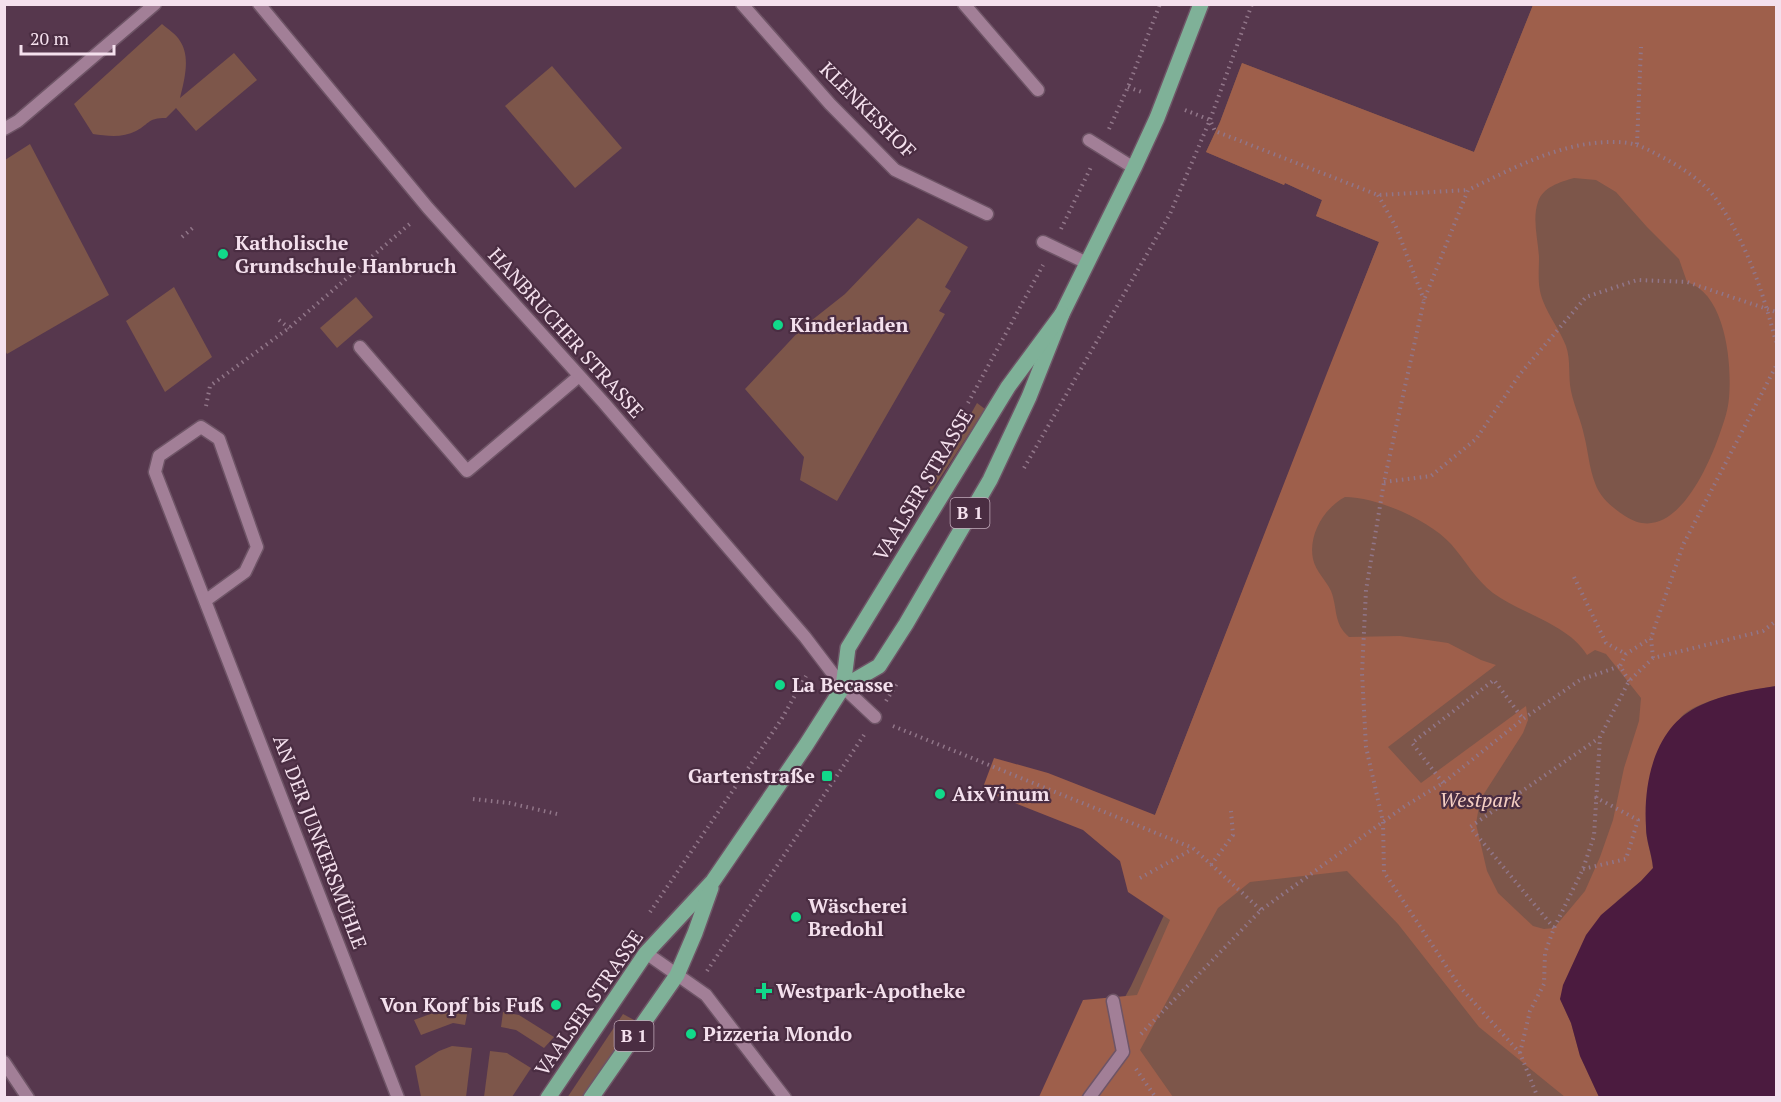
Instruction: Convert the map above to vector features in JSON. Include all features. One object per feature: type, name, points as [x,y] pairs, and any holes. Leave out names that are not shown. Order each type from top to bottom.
[{"type":"main road","name":"VAALSER STRASSE","points":[[548,1098],[646,953],[713,881],[843,687],[879,666],[915,609],[990,480],[1029,397],[1062,314],[1134,168],[1201,4]]},
{"type":"main road","name":"VAALSER STRASSE","points":[[843,687],[848,648],[1008,387],[1062,314]]},
{"type":"main road","name":"VAALSER STRASSE","points":[[591,1098],[677,975],[713,881]]},
{"type":"street","points":[[4,129],[18,121],[155,4]]},
{"type":"street","name":"HANBRUCHER STRASSE","points":[[259,4],[428,208],[604,404],[819,654],[843,687],[875,717]]},
{"type":"street","name":"KLENKESHOF","points":[[742,4],[830,104],[895,170],[987,214]]},
{"type":"street","points":[[964,4],[1038,90]]},
{"type":"street","points":[[1089,140],[1134,168]]},
{"type":"street","points":[[1048,244],[1086,263]]},
{"type":"street","points":[[360,347],[467,471],[578,377]]},
{"type":"street","points":[[201,427],[219,439],[257,547],[245,572],[204,601]]},
{"type":"street","name":"AN DER JUNKERSMÜHLE","points":[[201,427],[159,456],[155,472],[398,1098]]},
{"type":"street","points":[[646,953],[706,995],[785,1098]]},
{"type":"street","points":[[1089,1098],[1124,1052],[1113,1001]]},
{"type":"street","points":[[4,1062],[28,1098]]},
{"type":"path","points":[[965,407],[1100,148],[1128,87],[1160,4]]},
{"type":"path","points":[[1637,144],[1641,47]]},
{"type":"path","points":[[1210,120],[1215,131],[1378,195],[1468,190],[1533,160],[1573,147],[1614,142],[1637,144],[1682,167],[1715,197],[1741,240],[1767,307],[1776,342]]},
{"type":"path","points":[[1468,190],[1424,300],[1384,482],[1366,590],[1362,673],[1366,747],[1383,822],[1384,872],[1460,987],[1520,1053],[1538,1098]]},
{"type":"path","points":[[1378,195],[1396,227],[1424,300]]},
{"type":"path","points":[[201,427],[210,386],[289,328],[428,208]]},
{"type":"path","points":[[182,237],[195,226]]},
{"type":"path","points":[[1384,482],[1431,476],[1476,439],[1520,374],[1586,297],[1637,280],[1687,282],[1767,307],[1776,312]]},
{"type":"path","points":[[279,320],[289,328]]},
{"type":"path","points":[[1653,658],[1651,638],[1683,546],[1776,366]]},
{"type":"path","points":[[1574,577],[1606,643],[1626,654]]},
{"type":"path","points":[[1520,1053],[1530,1011],[1544,984],[1545,953],[1594,836],[1600,737],[1629,681],[1653,658],[1763,631],[1776,621]]},
{"type":"path","points":[[1156,1098],[1124,1052],[1261,910],[1383,822],[1443,783],[1523,719],[1580,680],[1620,666],[1626,654],[1651,638]]},
{"type":"path","points":[[645,918],[781,720],[819,654]]},
{"type":"path","points":[[1620,666],[1629,681]]},
{"type":"path","points":[[1443,783],[1412,743],[1494,680],[1523,719]]},
{"type":"path","points":[[875,717],[907,733],[1193,848],[1261,910]]},
{"type":"path","points":[[1554,928],[1470,826],[1600,737]]},
{"type":"path","points":[[1582,869],[1626,859],[1638,820],[1595,797]]},
{"type":"path","points":[[473,799],[509,803],[557,814]]},
{"type":"path","points":[[1211,865],[1233,834],[1231,811]]},
{"type":"path","points":[[1140,878],[1193,848]]},
{"type":"green space","name":"Westpark","points":[[1533,5],[1776,5],[1776,1097],[1047,1098],[1103,1037],[1131,986],[1184,872],[1155,815],[1379,242],[1316,216],[1322,200],[1206,152],[1242,63],[1474,152]]},
{"type":"green space","name":"Westpark","points":[[1533,5],[1776,5],[1776,686],[1712,700],[1689,711],[1681,717],[1678,723],[1646,827],[1653,868],[1617,901],[1560,999],[1571,1023],[1580,1056],[1599,1097],[1565,1097],[1479,1027],[1398,924],[1347,871],[1250,882],[1218,908],[1140,1050],[1173,1097],[1039,1097],[1083,1000],[1137,995],[1170,920],[1128,892],[1120,861],[1083,830],[982,790],[994,758],[1048,773],[1155,815],[1379,242],[1316,216],[1322,200],[1206,152],[1242,63],[1474,152]],"holes":[[[1574,178],[1596,180],[1616,192],[1679,259],[1687,282],[1700,289],[1710,300],[1724,332],[1730,384],[1728,407],[1721,429],[1707,465],[1686,500],[1673,513],[1658,521],[1642,523],[1625,516],[1607,502],[1597,488],[1571,391],[1566,346],[1541,295],[1536,209],[1544,192],[1558,183]],[[1345,497],[1372,501],[1402,511],[1430,527],[1451,544],[1476,576],[1493,593],[1557,627],[1579,644],[1587,655],[1595,650],[1606,654],[1641,698],[1639,721],[1624,768],[1613,820],[1600,857],[1585,891],[1554,928],[1544,929],[1533,926],[1498,893],[1487,871],[1476,824],[1480,800],[1523,733],[1528,720],[1526,706],[1421,783],[1388,747],[1496,665],[1448,643],[1400,636],[1349,637],[1344,632],[1338,621],[1331,591],[1314,564],[1312,550],[1319,523],[1330,508]]]},
{"type":"green space","points":[[162,24],[179,39],[185,54],[186,69],[180,98],[234,53],[257,80],[196,131],[176,108],[166,118],[152,120],[126,135],[93,134],[74,104]]},
{"type":"green space","points":[[552,66],[622,148],[575,188],[505,106]]},
{"type":"green space","points":[[30,144],[109,295],[7,354],[4,349],[5,160]]},
{"type":"green space","points":[[918,218],[968,247],[945,287],[951,291],[939,311],[945,314],[837,501],[800,480],[804,457],[745,389],[802,328],[845,294]]},
{"type":"green space","points":[[174,287],[212,357],[165,392],[126,321]]},
{"type":"green space","points":[[356,297],[373,317],[337,348],[320,328]]},
{"type":"green space","points":[[977,403],[985,409],[931,492],[928,490]]},
{"type":"green space","points":[[449,1007],[468,1009],[465,1025],[453,1023],[421,1035],[414,1020]]},
{"type":"green space","points":[[503,1012],[519,1015],[554,1037],[544,1048],[516,1030],[501,1027]]},
{"type":"green space","points":[[623,1014],[636,1021],[583,1097],[567,1098]]},
{"type":"green space","points":[[452,1046],[472,1048],[466,1097],[421,1097],[415,1066]]},
{"type":"green space","points":[[490,1051],[507,1053],[531,1068],[512,1097],[484,1097]]},
{"type":"shaded area","points":[[1776,686],[1776,1097],[1599,1097],[1580,1056],[1571,1023],[1560,999],[1563,985],[1586,935],[1601,915],[1653,868],[1646,832],[1646,810],[1650,774],[1655,757],[1673,726],[1685,714],[1719,698]]},
{"type":"place","name":"Katholische Grundschule Hanbruch","points":[[223,254]]},
{"type":"place","name":"Kinderladen","points":[[778,325]]},
{"type":"place","name":"La Becasse","points":[[780,685]]},
{"type":"place","name":"Gartenstraße","points":[[827,776]]},
{"type":"place","name":"AixVinum","points":[[940,794]]},
{"type":"place","name":"Wäscherei Bredohl","points":[[796,917]]},
{"type":"place","name":"Westpark-Apotheke","points":[[764,991]]},
{"type":"place","name":"Von Kopf bis Fuß","points":[[556,1005]]},
{"type":"place","name":"Pizzeria Mondo","points":[[691,1034]]}]
